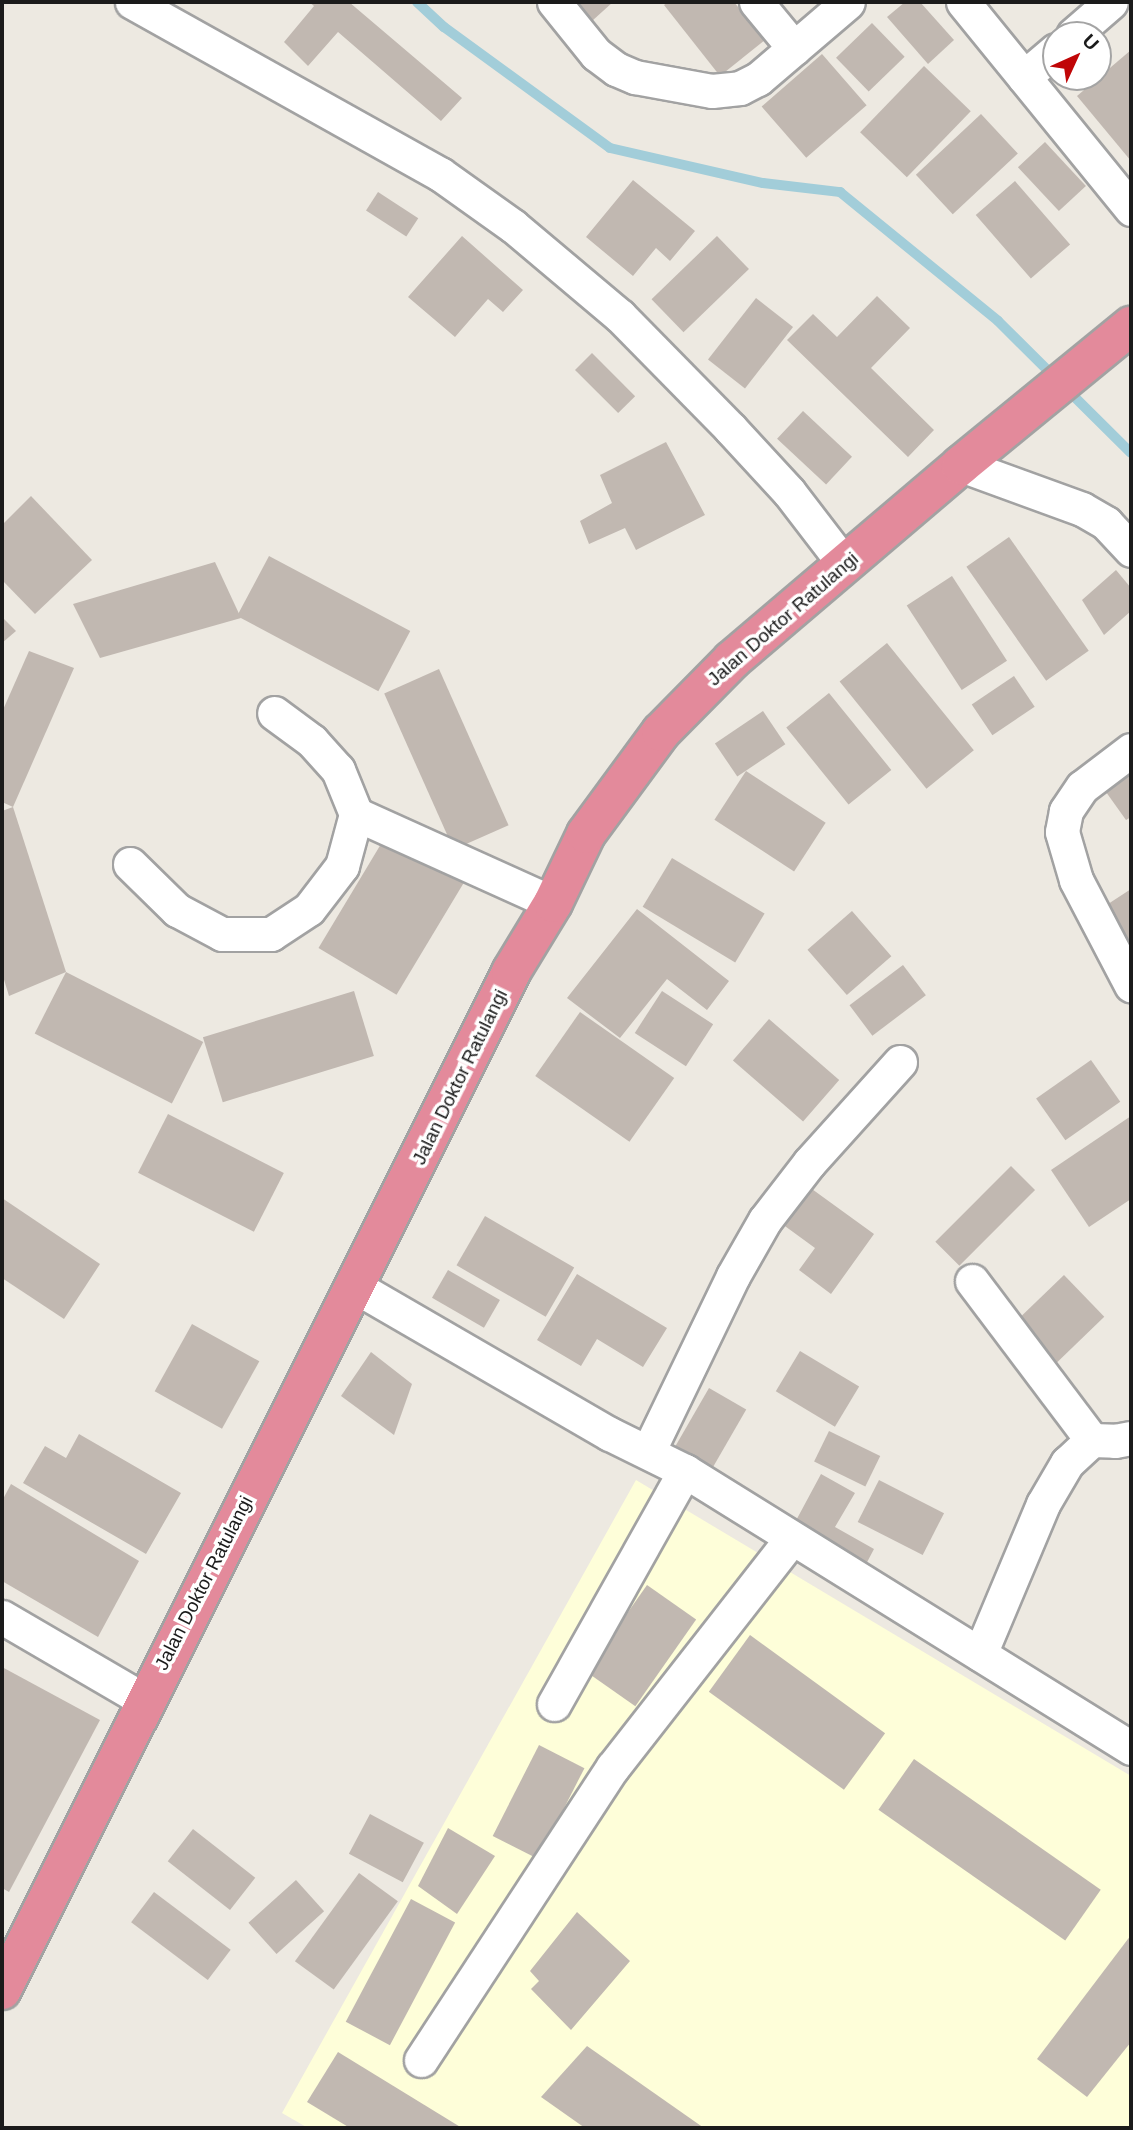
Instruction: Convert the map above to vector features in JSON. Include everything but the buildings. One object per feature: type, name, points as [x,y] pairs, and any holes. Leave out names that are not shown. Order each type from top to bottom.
[{"type":"highway","name":"Jalan Doktor Ratulangi","points":[[2,1990],[144,1700],[356,1287],[511,972],[553,904],[586,834],[662,732],[732,660],[961,465],[1131,326]]},
{"type":"street","points":[[132,2],[440,174],[513,226],[620,316],[721,418],[789,492],[845,565]]},
{"type":"street","points":[[554,2],[596,54],[616,69],[635,77],[712,91],[740,88],[758,79],[848,2]]},
{"type":"street","points":[[756,2],[793,48]]},
{"type":"street","points":[[963,2],[1131,209]]},
{"type":"street","points":[[1089,21],[1111,2]]},
{"type":"street","points":[[1024,78],[1042,62]]},
{"type":"street","points":[[961,465],[1082,509],[1106,523],[1131,550]]},
{"type":"street","points":[[130,864],[177,910],[222,934],[271,934],[309,909],[342,866],[356,814],[338,770],[312,741],[274,713]]},
{"type":"street","points":[[1131,750],[1082,787],[1066,811],[1062,832],[1068,862],[1076,880],[1131,985]]},
{"type":"street","points":[[356,814],[553,904]]},
{"type":"street","points":[[648,1452],[733,1276],[765,1220],[809,1163],[900,1062]]},
{"type":"street","points":[[972,1281],[1092,1440]]},
{"type":"street","points":[[356,1287],[610,1434],[685,1471],[1131,1748]]},
{"type":"street","points":[[980,1654],[1053,1483],[1067,1463],[1092,1440],[1115,1441],[1131,1438]]},
{"type":"street","points":[[554,1704],[685,1471]]},
{"type":"street","points":[[421,2060],[613,1767],[791,1539]]},
{"type":"street","points":[[2,1617],[144,1700]]},
{"type":"shaded area","points":[[636,1480],[1131,1776],[1131,2128],[308,2128],[282,2113]]},
{"type":"waterway","points":[[417,2],[444,27],[610,148],[763,183],[840,192],[998,321],[1131,453]]}]
